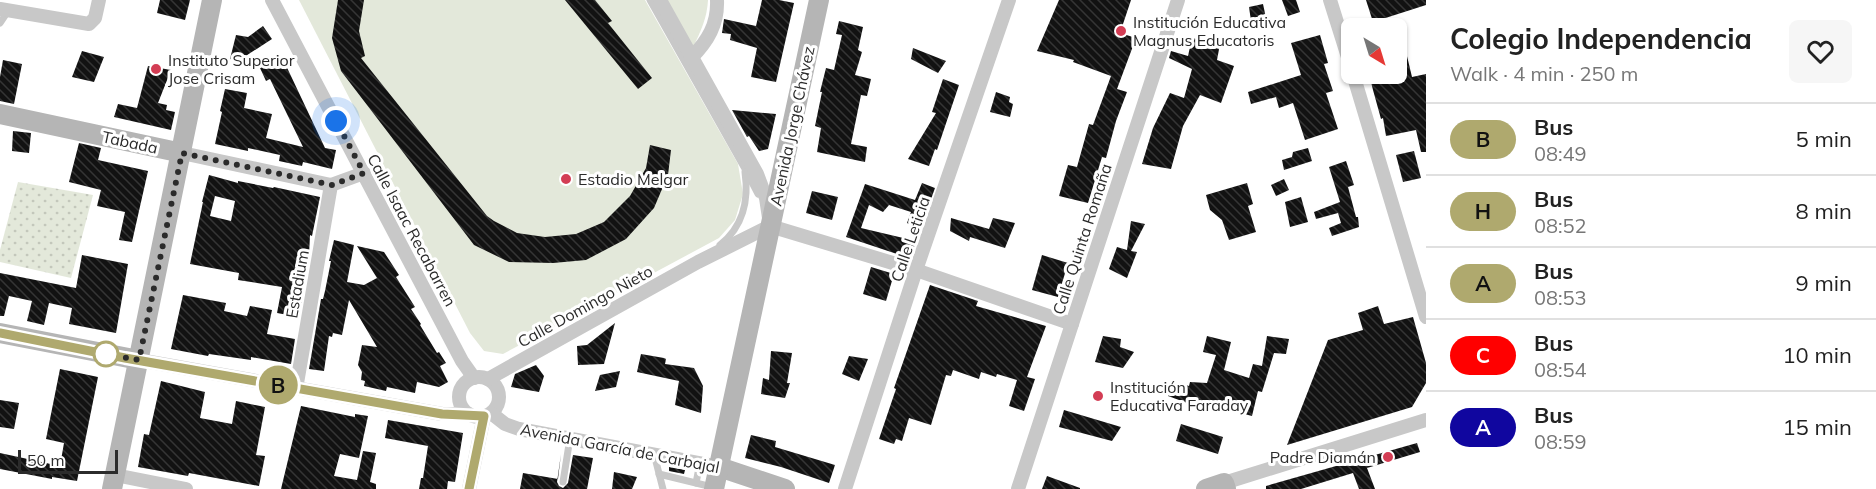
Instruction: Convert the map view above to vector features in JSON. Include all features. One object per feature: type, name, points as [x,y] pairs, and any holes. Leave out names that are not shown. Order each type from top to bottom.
[{"type":"main road","points":[[113,482],[212,0]]},
{"type":"main road","name":"Avenida Jorge Chávez","points":[[708,487],[709,465],[764,252],[819,0]]},
{"type":"main road","name":"Tabada","points":[[0,114],[182,153]]},
{"type":"main road","points":[[0,333],[139,360]]},
{"type":"main road","name":"Avenida García de Carbajal","points":[[709,465],[785,489]]},
{"type":"street","points":[[4,10],[89,24],[95,18],[99,0]]},
{"type":"street","name":"Calle Isaac Recabarren","points":[[272,0],[462,361],[481,378]]},
{"type":"street","points":[[660,0],[757,174],[766,198],[768,228],[916,270],[1071,324]]},
{"type":"street","points":[[692,58],[704,45],[713,29],[717,0]]},
{"type":"street","name":"Calle Leticia","points":[[845,489],[916,270],[1009,0]]},
{"type":"street","name":"Calle Quinta Romaña","points":[[1018,489],[1178,0]]},
{"type":"street","points":[[1330,0],[1341,36]]},
{"type":"street","points":[[1356,84],[1426,317]]},
{"type":"street","name":"Tabada","points":[[182,153],[332,185]]},
{"type":"street","points":[[332,185],[364,173]]},
{"type":"street","name":"Estadium","points":[[296,388],[332,185]]},
{"type":"street","name":"Calle Domingo Nieto","points":[[481,378],[698,262],[768,228]]},
{"type":"street","points":[[139,360],[442,414],[469,414]]},
{"type":"street","points":[[481,378],[494,384],[499,399],[496,407],[488,414],[477,417],[463,409],[459,394],[467,381],[481,378]]},
{"type":"street","points":[[469,489],[488,414]]},
{"type":"street","name":"Avenida García de Carbajal","points":[[488,414],[519,429],[709,465]]},
{"type":"street","points":[[1219,487],[1426,420]]},
{"type":"street","points":[[113,482],[186,489]]},
{"type":"lane","name":"Avenida Jorge Chávez","points":[[650,0],[744,167],[761,203],[768,228]]},
{"type":"lane","points":[[0,23],[4,10]]},
{"type":"lane","name":"Calle Domingo Nieto","points":[[698,262],[724,242],[736,228],[747,196],[744,167]]},
{"type":"lane","points":[[563,482],[570,438]]},
{"type":"lane","points":[[654,454],[663,489]]},
{"type":"lane","points":[[659,474],[708,487]]},
{"type":"shaded area","name":"Estadio Melgar","points":[[299,0],[645,0],[738,164],[743,194],[735,220],[719,238],[503,354],[484,351],[470,333]]},
{"type":"shaded area","points":[[665,0],[708,0],[703,24],[693,47]]},
{"type":"shaded area","points":[[18,182],[93,195],[71,278],[0,262],[0,250]]},
{"type":"building","points":[[160,0],[190,0],[185,20],[157,13]]},
{"type":"building","points":[[338,0],[364,0],[359,31],[365,56],[361,58],[487,216],[494,221],[517,233],[545,237],[576,234],[604,222],[630,196],[646,168],[650,145],[671,150],[668,175],[654,208],[626,239],[586,260],[553,263],[509,262],[474,245],[341,71],[332,38]]},
{"type":"building","points":[[565,0],[595,0],[612,21],[608,23],[652,78],[638,89]]},
{"type":"building","points":[[762,0],[794,3],[776,82],[751,77],[757,48],[730,40],[731,34],[722,33],[724,19],[756,26]]},
{"type":"building","points":[[1059,0],[1131,0],[1120,33],[1136,38],[1117,89],[1127,92],[1106,158],[1102,157],[1088,203],[1059,196],[1068,165],[1077,167],[1089,124],[1093,125],[1111,76],[1073,62],[1074,60],[1037,51]]},
{"type":"building","points":[[1282,0],[1296,0],[1300,12],[1288,16]]},
{"type":"building","points":[[1366,0],[1426,0],[1426,5],[1385,18],[1372,18]]},
{"type":"building","points":[[1263,4],[1266,18],[1251,21],[1249,7]]},
{"type":"building","points":[[839,21],[863,27],[858,50],[862,52],[855,75],[871,79],[867,96],[861,95],[851,144],[867,147],[865,162],[817,152],[821,128],[815,126],[822,92],[820,92],[826,68],[834,70],[842,35],[836,34]]},
{"type":"building","points":[[263,26],[272,39],[238,61],[230,59],[236,35],[248,37]]},
{"type":"building","points":[[1320,35],[1328,63],[1324,64],[1333,91],[1326,93],[1338,129],[1305,140],[1293,103],[1279,108],[1276,97],[1251,104],[1248,92],[1301,75],[1291,43]]},
{"type":"building","points":[[1192,38],[1220,44],[1217,60],[1234,66],[1221,103],[1200,95],[1183,126],[1171,169],[1142,164],[1153,128],[1170,93],[1184,98],[1192,69],[1169,58],[1171,51],[1188,56]]},
{"type":"building","points":[[913,48],[946,61],[938,73],[911,59]]},
{"type":"building","points":[[82,51],[104,57],[94,82],[72,77]]},
{"type":"building","points":[[1407,56],[1412,77],[1426,74],[1426,152],[1421,152],[1416,130],[1386,136],[1383,118],[1381,119],[1372,84],[1407,84]]},
{"type":"building","points":[[282,57],[325,148],[336,150],[332,169],[303,162],[302,166],[279,161],[280,155],[215,144],[225,89],[247,93],[244,108],[272,114],[266,138],[303,147],[270,79],[266,81],[260,68]]},
{"type":"building","points":[[3,60],[22,64],[14,104],[0,101]]},
{"type":"building","points":[[148,66],[171,70],[158,103],[167,105],[166,110],[175,112],[171,130],[114,117],[118,104],[137,108]]},
{"type":"building","points":[[943,79],[959,85],[937,150],[935,149],[929,166],[908,159],[936,113],[932,112]]},
{"type":"building","points":[[996,92],[1010,97],[1009,102],[1013,104],[1010,117],[990,112]]},
{"type":"building","points":[[732,110],[776,114],[768,149],[759,151],[749,136],[747,137]]},
{"type":"building","points":[[13,131],[31,133],[29,153],[12,151]]},
{"type":"building","points":[[79,143],[101,148],[98,160],[148,171],[132,242],[119,240],[125,212],[97,206],[101,190],[69,182]]},
{"type":"building","points":[[1308,148],[1312,161],[1284,170],[1282,160],[1292,157],[1293,152]]},
{"type":"building","points":[[1414,151],[1421,178],[1403,182],[1396,155]]},
{"type":"building","points":[[1346,161],[1354,185],[1348,187],[1359,227],[1332,236],[1329,228],[1341,223],[1338,213],[1316,219],[1314,212],[1340,202],[1329,167]]},
{"type":"building","points":[[209,175],[238,183],[238,181],[274,187],[320,197],[312,236],[310,235],[309,256],[300,295],[303,296],[299,317],[277,313],[282,287],[238,280],[239,273],[190,264]],"holes":[[[215,196],[235,201],[231,221],[210,216]]]},
{"type":"building","points":[[1284,179],[1289,190],[1276,196],[1271,185]]},
{"type":"building","points":[[922,183],[935,188],[920,230],[907,223],[911,212],[889,205],[883,212],[869,205],[861,228],[916,241],[909,258],[846,237],[865,184],[915,200]]},
{"type":"building","points":[[1247,183],[1253,204],[1248,206],[1256,232],[1229,240],[1222,220],[1210,210],[1206,195]]},
{"type":"building","points":[[812,191],[838,197],[832,220],[806,213]]},
{"type":"building","points":[[1301,197],[1308,222],[1290,227],[1285,202]]},
{"type":"building","points":[[951,218],[989,229],[993,218],[1015,223],[1005,248],[970,237],[969,241],[950,231]]},
{"type":"building","points":[[1131,221],[1145,224],[1131,251],[1137,252],[1127,278],[1109,269],[1117,247],[1127,250]]},
{"type":"building","points":[[334,240],[354,245],[347,282],[364,285],[377,278],[357,246],[384,252],[399,275],[396,277],[415,307],[411,309],[437,353],[439,352],[446,363],[440,366],[448,382],[439,387],[417,382],[415,393],[387,387],[386,391],[364,386],[365,381],[361,380],[362,372],[358,365],[362,345],[377,347],[349,300],[342,335],[333,333],[332,337],[329,336],[324,371],[309,369]]},
{"type":"building","points":[[82,255],[128,264],[116,333],[69,324],[72,308],[49,303],[44,325],[27,321],[32,301],[9,296],[4,316],[0,316],[0,273],[76,288]]},
{"type":"building","points":[[1042,255],[1068,263],[1058,297],[1032,290]]},
{"type":"building","points":[[871,267],[894,274],[886,301],[863,294]]},
{"type":"building","points":[[930,285],[978,301],[976,306],[1046,326],[1027,377],[1035,379],[1024,411],[1009,406],[1017,380],[981,372],[979,379],[953,370],[951,376],[946,375],[931,425],[909,418],[902,441],[896,439],[894,444],[879,439]]},
{"type":"building","points":[[183,295],[226,303],[224,311],[247,316],[250,306],[272,310],[267,334],[295,339],[291,364],[251,357],[251,360],[209,354],[208,356],[171,349]]},
{"type":"building","points":[[1378,306],[1384,324],[1413,317],[1426,363],[1426,383],[1412,407],[1287,445],[1328,340],[1363,330],[1358,313]]},
{"type":"building","points":[[615,323],[604,364],[578,365],[577,346],[587,345]]},
{"type":"building","points":[[1103,336],[1121,339],[1120,347],[1134,352],[1123,368],[1095,362]]},
{"type":"building","points":[[1207,336],[1231,342],[1224,370],[1249,378],[1253,364],[1262,366],[1267,336],[1289,339],[1286,354],[1274,353],[1262,392],[1258,391],[1252,416],[1191,400],[1190,404],[1168,396],[1174,381],[1189,386],[1190,382],[1207,383],[1216,355],[1203,352]]},
{"type":"building","points":[[771,351],[792,353],[787,383],[790,383],[785,398],[761,394],[763,378],[769,380]]},
{"type":"building","points":[[641,354],[664,358],[666,359],[665,364],[694,368],[703,386],[701,413],[675,405],[679,381],[637,372]]},
{"type":"building","points":[[849,356],[868,359],[859,381],[842,374]]},
{"type":"building","points":[[536,365],[544,376],[539,392],[511,387],[515,374]]},
{"type":"building","points":[[60,369],[98,377],[77,481],[52,477],[52,479],[0,469],[0,453],[60,466],[64,443],[46,439]]},
{"type":"building","points":[[620,371],[616,387],[595,391],[600,375]]},
{"type":"building","points":[[161,381],[205,392],[200,418],[232,424],[236,401],[265,407],[256,455],[265,456],[259,486],[189,473],[188,476],[138,467],[144,434],[149,435]]},
{"type":"building","points":[[0,400],[19,403],[14,429],[0,427]]},
{"type":"building","points":[[301,406],[355,417],[355,414],[368,416],[359,458],[340,454],[334,476],[357,480],[363,451],[376,453],[370,482],[376,484],[376,489],[281,489]]},
{"type":"building","points":[[1064,410],[1121,427],[1112,441],[1059,427]]},
{"type":"building","points":[[388,420],[463,433],[455,482],[448,481],[447,489],[419,489],[428,446],[385,438]]},
{"type":"building","points":[[1181,424],[1223,437],[1218,454],[1176,441]]},
{"type":"building","points":[[751,435],[776,441],[775,447],[835,465],[829,483],[745,458]]},
{"type":"building","points":[[1417,443],[1420,452],[1367,468],[1375,489],[1359,489],[1353,473],[1301,489],[1266,489],[1266,486]]},
{"type":"building","points":[[573,455],[593,458],[587,489],[520,489],[523,473],[557,479],[559,486],[563,488],[568,483]]},
{"type":"building","points":[[669,467],[685,470],[684,474],[669,471]]},
{"type":"building","points":[[614,472],[637,477],[632,489],[612,489]]},
{"type":"building","points":[[1047,476],[1080,488],[1080,489],[1042,489]]},
{"type":"bus line","name":"B","points":[[0,333],[125,358],[442,414],[484,416],[469,489]]},
{"type":"place","name":"Institución Educativa Magnus Educatoris","points":[[1121,31]]},
{"type":"place","name":"Instituto Superior Jose Crisam","points":[[156,69]]},
{"type":"place","name":"Estadio Melgar","points":[[566,179]]},
{"type":"place","name":"Institución Educativa Faraday","points":[[1098,396]]},
{"type":"place","name":"Padre Diamán","points":[[1388,457]]},
{"type":"route","points":[[106,354],[100,353],[139,360],[182,153],[332,185],[364,173],[336,121]]}]
